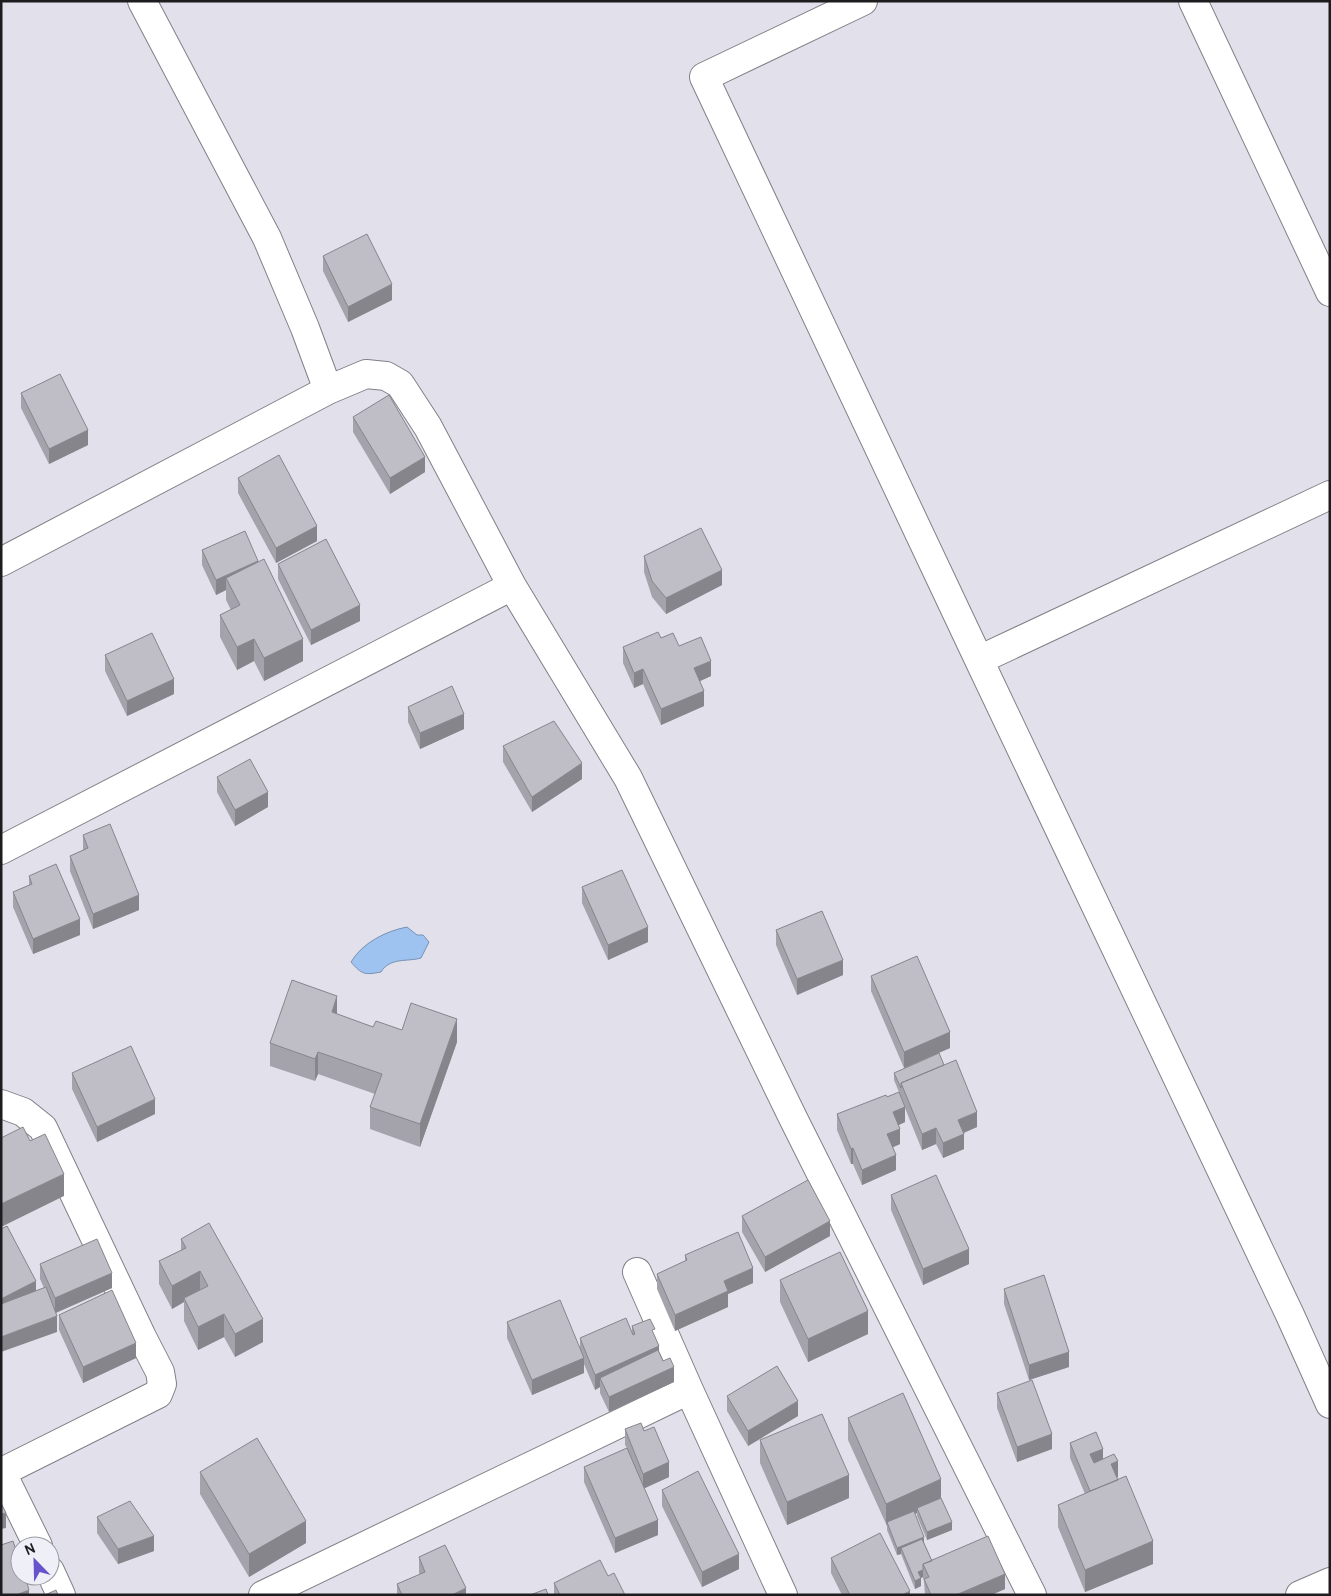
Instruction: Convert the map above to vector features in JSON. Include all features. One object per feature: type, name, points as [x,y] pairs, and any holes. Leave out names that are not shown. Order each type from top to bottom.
[{"type":"street","points":[[142,1],[267,238],[328,390]]},
{"type":"street","points":[[863,1],[704,77],[1290,1315],[1330,1404]]},
{"type":"street","points":[[1193,1],[1330,292]]},
{"type":"street","points":[[1,562],[328,390],[366,374],[386,376],[400,384],[428,427],[512,586],[628,778],[793,1118],[1032,1595]]},
{"type":"street","points":[[979,660],[1330,494]]},
{"type":"street","points":[[1,850],[512,586]]},
{"type":"street","points":[[1,1104],[23,1112],[43,1128],[160,1372],[162,1384],[158,1394],[2,1472],[33,1536]]},
{"type":"street","points":[[637,1272],[782,1595]]},
{"type":"street","points":[[263,1595],[689,1390]]},
{"type":"street","points":[[1300,1595],[1330,1582]]},
{"type":"water","points":[[407,927],[417,935],[423,935],[429,942],[421,958],[394,962],[385,967],[381,972],[371,974],[361,972],[351,962],[361,949],[375,939],[391,931]]},
{"type":"building","points":[[367,234],[392,284],[348,307],[323,256]]},
{"type":"building","points":[[60,374],[88,430],[49,449],[21,393]]},
{"type":"building","points":[[389,395],[425,457],[390,478],[353,417]]},
{"type":"building","points":[[279,455],[317,526],[276,548],[238,478]]},
{"type":"building","points":[[701,528],[722,570],[666,598],[652,581],[644,556]]},
{"type":"building","points":[[245,531],[258,561],[216,580],[202,550]]},
{"type":"building","points":[[326,539],[360,605],[311,630],[278,564]]},
{"type":"building","points":[[264,559],[303,639],[264,658],[254,639],[237,647],[220,615],[240,605],[226,578]]},
{"type":"building","points":[[658,632],[661,638],[673,633],[679,646],[701,637],[711,661],[694,668],[704,691],[661,709],[643,669],[634,673],[623,647]]},
{"type":"building","points":[[152,633],[174,679],[127,701],[105,655]]},
{"type":"building","points":[[452,686],[464,714],[420,733],[408,707]]},
{"type":"building","points":[[554,721],[582,763],[532,797],[503,746]]},
{"type":"building","points":[[250,759],[268,792],[235,810],[217,777]]},
{"type":"building","points":[[110,824],[139,895],[93,914],[70,856],[88,848],[83,835]]},
{"type":"building","points":[[56,864],[80,919],[33,939],[13,892],[32,884],[29,876]]},
{"type":"building","points":[[622,870],[648,927],[608,945],[582,887]]},
{"type":"building","points":[[822,911],[843,960],[797,979],[776,930]]},
{"type":"building","points":[[917,956],[950,1032],[904,1052],[871,976]]},
{"type":"building","points":[[292,980],[337,996],[332,1012],[373,1027],[376,1021],[402,1030],[411,1003],[457,1019],[420,1124],[370,1107],[382,1074],[318,1052],[315,1059],[270,1043]]},
{"type":"building","points":[[131,1046],[155,1099],[97,1127],[72,1073]]},
{"type":"building","points":[[939,1053],[944,1065],[901,1083],[901,1088],[894,1073]]},
{"type":"building","points":[[956,1060],[977,1112],[958,1120],[964,1134],[943,1143],[936,1128],[922,1134],[901,1083]]},
{"type":"building","points":[[899,1092],[905,1107],[893,1112],[900,1129],[887,1134],[896,1155],[862,1170],[837,1114],[886,1095],[887,1097]]},
{"type":"building","points":[[23,1127],[30,1141],[45,1134],[64,1174],[1,1204],[1,1138]]},
{"type":"building","points":[[936,1175],[969,1249],[923,1269],[891,1195]]},
{"type":"building","points":[[808,1180],[830,1221],[765,1257],[742,1216]]},
{"type":"building","points":[[209,1223],[263,1319],[235,1334],[224,1314],[198,1327],[184,1298],[208,1286],[200,1271],[172,1286],[159,1261],[186,1248],[181,1239]]},
{"type":"building","points":[[7,1226],[36,1281],[1,1299],[1,1229]]},
{"type":"building","points":[[738,1232],[753,1268],[724,1281],[728,1291],[675,1315],[657,1274],[687,1260],[685,1255]]},
{"type":"building","points":[[97,1239],[112,1273],[55,1298],[40,1264]]},
{"type":"building","points":[[840,1252],[868,1311],[808,1339],[780,1280]]},
{"type":"building","points":[[1044,1275],[1069,1352],[1029,1365],[1004,1289]]},
{"type":"building","points":[[46,1287],[57,1316],[1,1337],[1,1304]]},
{"type":"building","points":[[112,1290],[136,1343],[83,1367],[59,1315]]},
{"type":"building","points":[[560,1300],[584,1358],[532,1380],[507,1322]]},
{"type":"building","points":[[626,1318],[633,1335],[635,1334],[632,1326],[650,1319],[655,1329],[652,1330],[659,1346],[595,1375],[580,1338]]},
{"type":"building","points":[[658,1350],[663,1361],[670,1358],[674,1367],[609,1397],[600,1378]]},
{"type":"building","points":[[777,1366],[798,1401],[748,1431],[727,1396]]},
{"type":"building","points":[[1032,1380],[1052,1434],[1017,1447],[997,1393]]},
{"type":"building","points":[[903,1393],[941,1479],[886,1504],[848,1418]]},
{"type":"building","points":[[822,1414],[849,1475],[787,1502],[760,1440]]},
{"type":"building","points":[[641,1423],[644,1431],[654,1427],[669,1462],[643,1474],[625,1429]]},
{"type":"building","points":[[1096,1432],[1103,1449],[1090,1454],[1094,1463],[1114,1454],[1118,1461],[1111,1464],[1118,1480],[1090,1491],[1070,1443]]},
{"type":"building","points":[[257,1438],[306,1521],[249,1554],[200,1472]]},
{"type":"building","points":[[627,1448],[658,1520],[615,1538],[584,1467]]},
{"type":"building","points":[[698,1471],[739,1554],[702,1572],[662,1490]]},
{"type":"building","points":[[1126,1476],[1153,1541],[1085,1570],[1058,1505]]},
{"type":"building","points":[[941,1498],[952,1522],[927,1532],[917,1508]]},
{"type":"building","points":[[130,1501],[154,1536],[118,1549],[97,1517]]},
{"type":"building","points":[[1,1503],[6,1513],[1,1514]]},
{"type":"building","points":[[914,1511],[924,1537],[897,1548],[887,1522]]},
{"type":"building","points":[[880,1533],[910,1591],[902,1595],[850,1595],[831,1558]]},
{"type":"building","points":[[988,1536],[1005,1574],[956,1595],[931,1595],[924,1579],[929,1577],[923,1564]]},
{"type":"building","points":[[922,1539],[932,1561],[923,1564],[923,1570],[918,1572],[921,1578],[915,1581],[901,1548]]},
{"type":"building","points":[[10,1542],[10,1586],[28,1586],[29,1590],[16,1595],[1,1595],[1,1545]]},
{"type":"building","points":[[445,1545],[466,1588],[452,1595],[402,1595],[397,1584],[425,1572],[419,1557]]},
{"type":"building","points":[[600,1560],[608,1576],[614,1573],[625,1595],[560,1595],[554,1583]]},
{"type":"building","points":[[546,1589],[548,1595],[530,1595]]},
{"type":"building","points":[[56,1590],[58,1595],[45,1595]]}]
